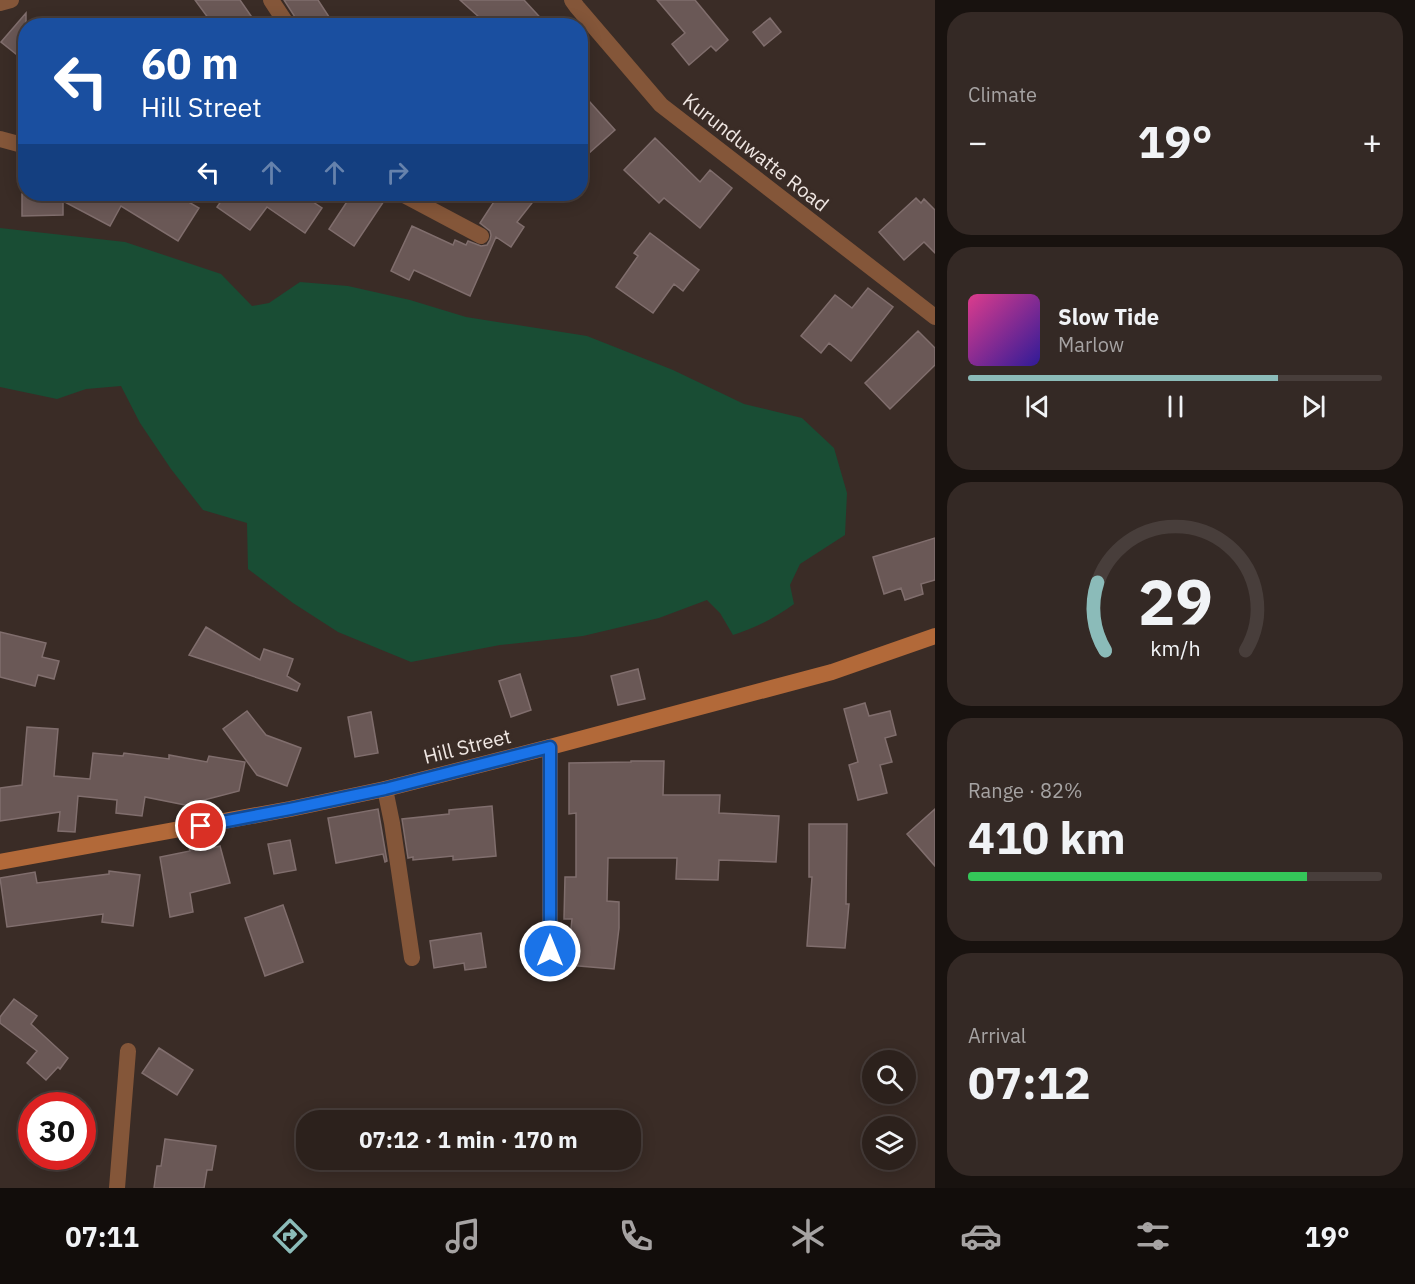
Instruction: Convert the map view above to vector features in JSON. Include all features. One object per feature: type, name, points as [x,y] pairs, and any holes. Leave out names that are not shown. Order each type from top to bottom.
[{"type":"main road","name":"Hill Street","points":[[0,862],[290,809],[385,789],[832,672],[935,636]]},
{"type":"street","points":[[0,3],[11,0]]},
{"type":"street","points":[[271,0],[283,18]]},
{"type":"street","name":"Kurunduwatte Road","points":[[572,0],[586,18]]},
{"type":"street","name":"Kurunduwatte Road","points":[[588,21],[661,105],[935,317]]},
{"type":"street","points":[[0,138],[18,144]]},
{"type":"street","points":[[415,201],[481,236]]},
{"type":"street","points":[[550,747],[550,951]]},
{"type":"street","points":[[385,789],[412,958]]},
{"type":"street","points":[[117,1188],[128,1051]]},
{"type":"green space","points":[[0,228],[125,242],[221,274],[252,306],[269,303],[300,282],[348,286],[410,300],[466,317],[587,336],[673,370],[744,404],[802,418],[834,448],[847,493],[845,535],[800,564],[790,585],[794,604],[765,622],[733,635],[720,613],[707,600],[659,618],[583,636],[500,645],[411,662],[338,632],[293,603],[248,569],[247,523],[203,510],[171,469],[140,423],[121,386],[86,389],[57,399],[0,387]]},
{"type":"building","points":[[195,0],[240,0],[252,18],[208,18]]},
{"type":"building","points":[[284,0],[318,0],[330,18],[296,18]]},
{"type":"building","points":[[460,0],[524,0],[541,18],[480,18]]},
{"type":"building","points":[[657,0],[695,0],[728,40],[716,51],[711,46],[689,65],[672,44],[685,33]]},
{"type":"building","points":[[770,18],[781,32],[764,46],[753,32]]},
{"type":"building","points":[[18,22],[18,56],[1,42]]},
{"type":"building","points":[[588,100],[615,130],[588,154]]},
{"type":"building","points":[[655,138],[700,182],[710,170],[732,188],[700,228],[664,198],[659,203],[624,170]]},
{"type":"building","points":[[916,198],[921,203],[924,199],[935,210],[935,253],[924,242],[904,260],[879,232]]},
{"type":"building","points":[[22,201],[63,201],[63,215],[22,216]]},
{"type":"building","points":[[63,201],[187,201],[199,208],[178,241],[121,206],[110,226]]},
{"type":"building","points":[[221,201],[312,201],[322,208],[305,233],[267,207],[250,230],[217,207]]},
{"type":"building","points":[[347,201],[384,201],[354,246],[329,229]]},
{"type":"building","points":[[494,201],[534,201],[517,222],[524,227],[511,247],[496,237],[470,296],[414,270],[409,280],[391,271],[412,226],[453,245],[455,240],[466,245],[468,241],[481,246],[487,245],[490,240],[490,231],[480,223]]},
{"type":"building","points":[[650,233],[699,270],[683,291],[674,284],[653,313],[616,287],[638,256],[634,253]]},
{"type":"building","points":[[868,288],[893,307],[851,361],[829,343],[821,353],[801,336],[835,295],[852,308]]},
{"type":"building","points":[[918,331],[935,348],[935,365],[890,409],[865,383]]},
{"type":"building","points":[[935,538],[935,580],[921,584],[923,594],[905,600],[901,588],[884,594],[873,557]]},
{"type":"building","points":[[206,627],[260,660],[264,649],[293,659],[287,676],[300,684],[297,691],[189,655]]},
{"type":"building","points":[[0,632],[46,643],[42,657],[59,661],[54,679],[38,675],[35,686],[0,677]]},
{"type":"building","points":[[638,669],[645,699],[618,705],[611,676]]},
{"type":"building","points":[[520,674],[531,710],[511,717],[499,681]]},
{"type":"building","points":[[865,703],[869,716],[890,711],[896,735],[885,738],[892,762],[880,765],[887,793],[858,800],[849,765],[858,762],[844,709]]},
{"type":"building","points":[[247,711],[266,735],[301,748],[287,786],[257,775],[223,729]]},
{"type":"building","points":[[371,712],[378,753],[355,757],[348,717]]},
{"type":"building","points":[[27,727],[58,729],[54,776],[90,779],[93,753],[123,756],[124,753],[169,759],[169,755],[207,762],[209,756],[245,762],[239,791],[185,805],[145,797],[142,816],[116,813],[117,800],[78,796],[75,832],[58,831],[60,812],[0,821],[0,788],[22,785]]},
{"type":"building","points":[[664,761],[663,795],[720,795],[719,813],[779,816],[776,862],[719,860],[718,880],[676,879],[677,858],[608,858],[607,901],[619,902],[619,928],[614,969],[567,965],[572,919],[564,919],[565,877],[576,877],[576,813],[569,814],[569,763]]},
{"type":"building","points":[[492,806],[496,856],[453,860],[453,856],[413,860],[413,857],[408,858],[402,819],[449,814],[449,810]]},
{"type":"building","points":[[378,809],[387,861],[385,862],[383,854],[336,863],[328,818]]},
{"type":"building","points":[[935,809],[935,866],[907,834]]},
{"type":"building","points":[[809,824],[847,824],[846,904],[849,904],[845,948],[807,946],[812,877],[809,877]]},
{"type":"building","points":[[207,839],[209,849],[220,846],[230,883],[190,893],[193,912],[170,917],[160,857],[190,851],[188,844]]},
{"type":"building","points":[[290,840],[296,870],[274,874],[268,844]]},
{"type":"building","points":[[109,871],[140,875],[133,926],[102,922],[103,914],[7,927],[0,878],[35,872],[37,883],[109,874]]},
{"type":"building","points":[[283,905],[303,962],[265,976],[245,918]]},
{"type":"building","points":[[481,933],[486,967],[465,970],[464,963],[434,968],[430,941]]},
{"type":"building","points":[[14,999],[37,1016],[31,1024],[68,1058],[60,1069],[58,1067],[46,1080],[27,1063],[37,1051],[0,1023],[0,1017]]},
{"type":"building","points":[[159,1048],[193,1070],[177,1095],[142,1073]]},
{"type":"building","points":[[165,1139],[216,1146],[212,1170],[207,1170],[204,1188],[154,1188],[157,1166],[161,1166]]},
{"type":"route","points":[[201,826],[385,789],[550,747],[550,951]]}]
